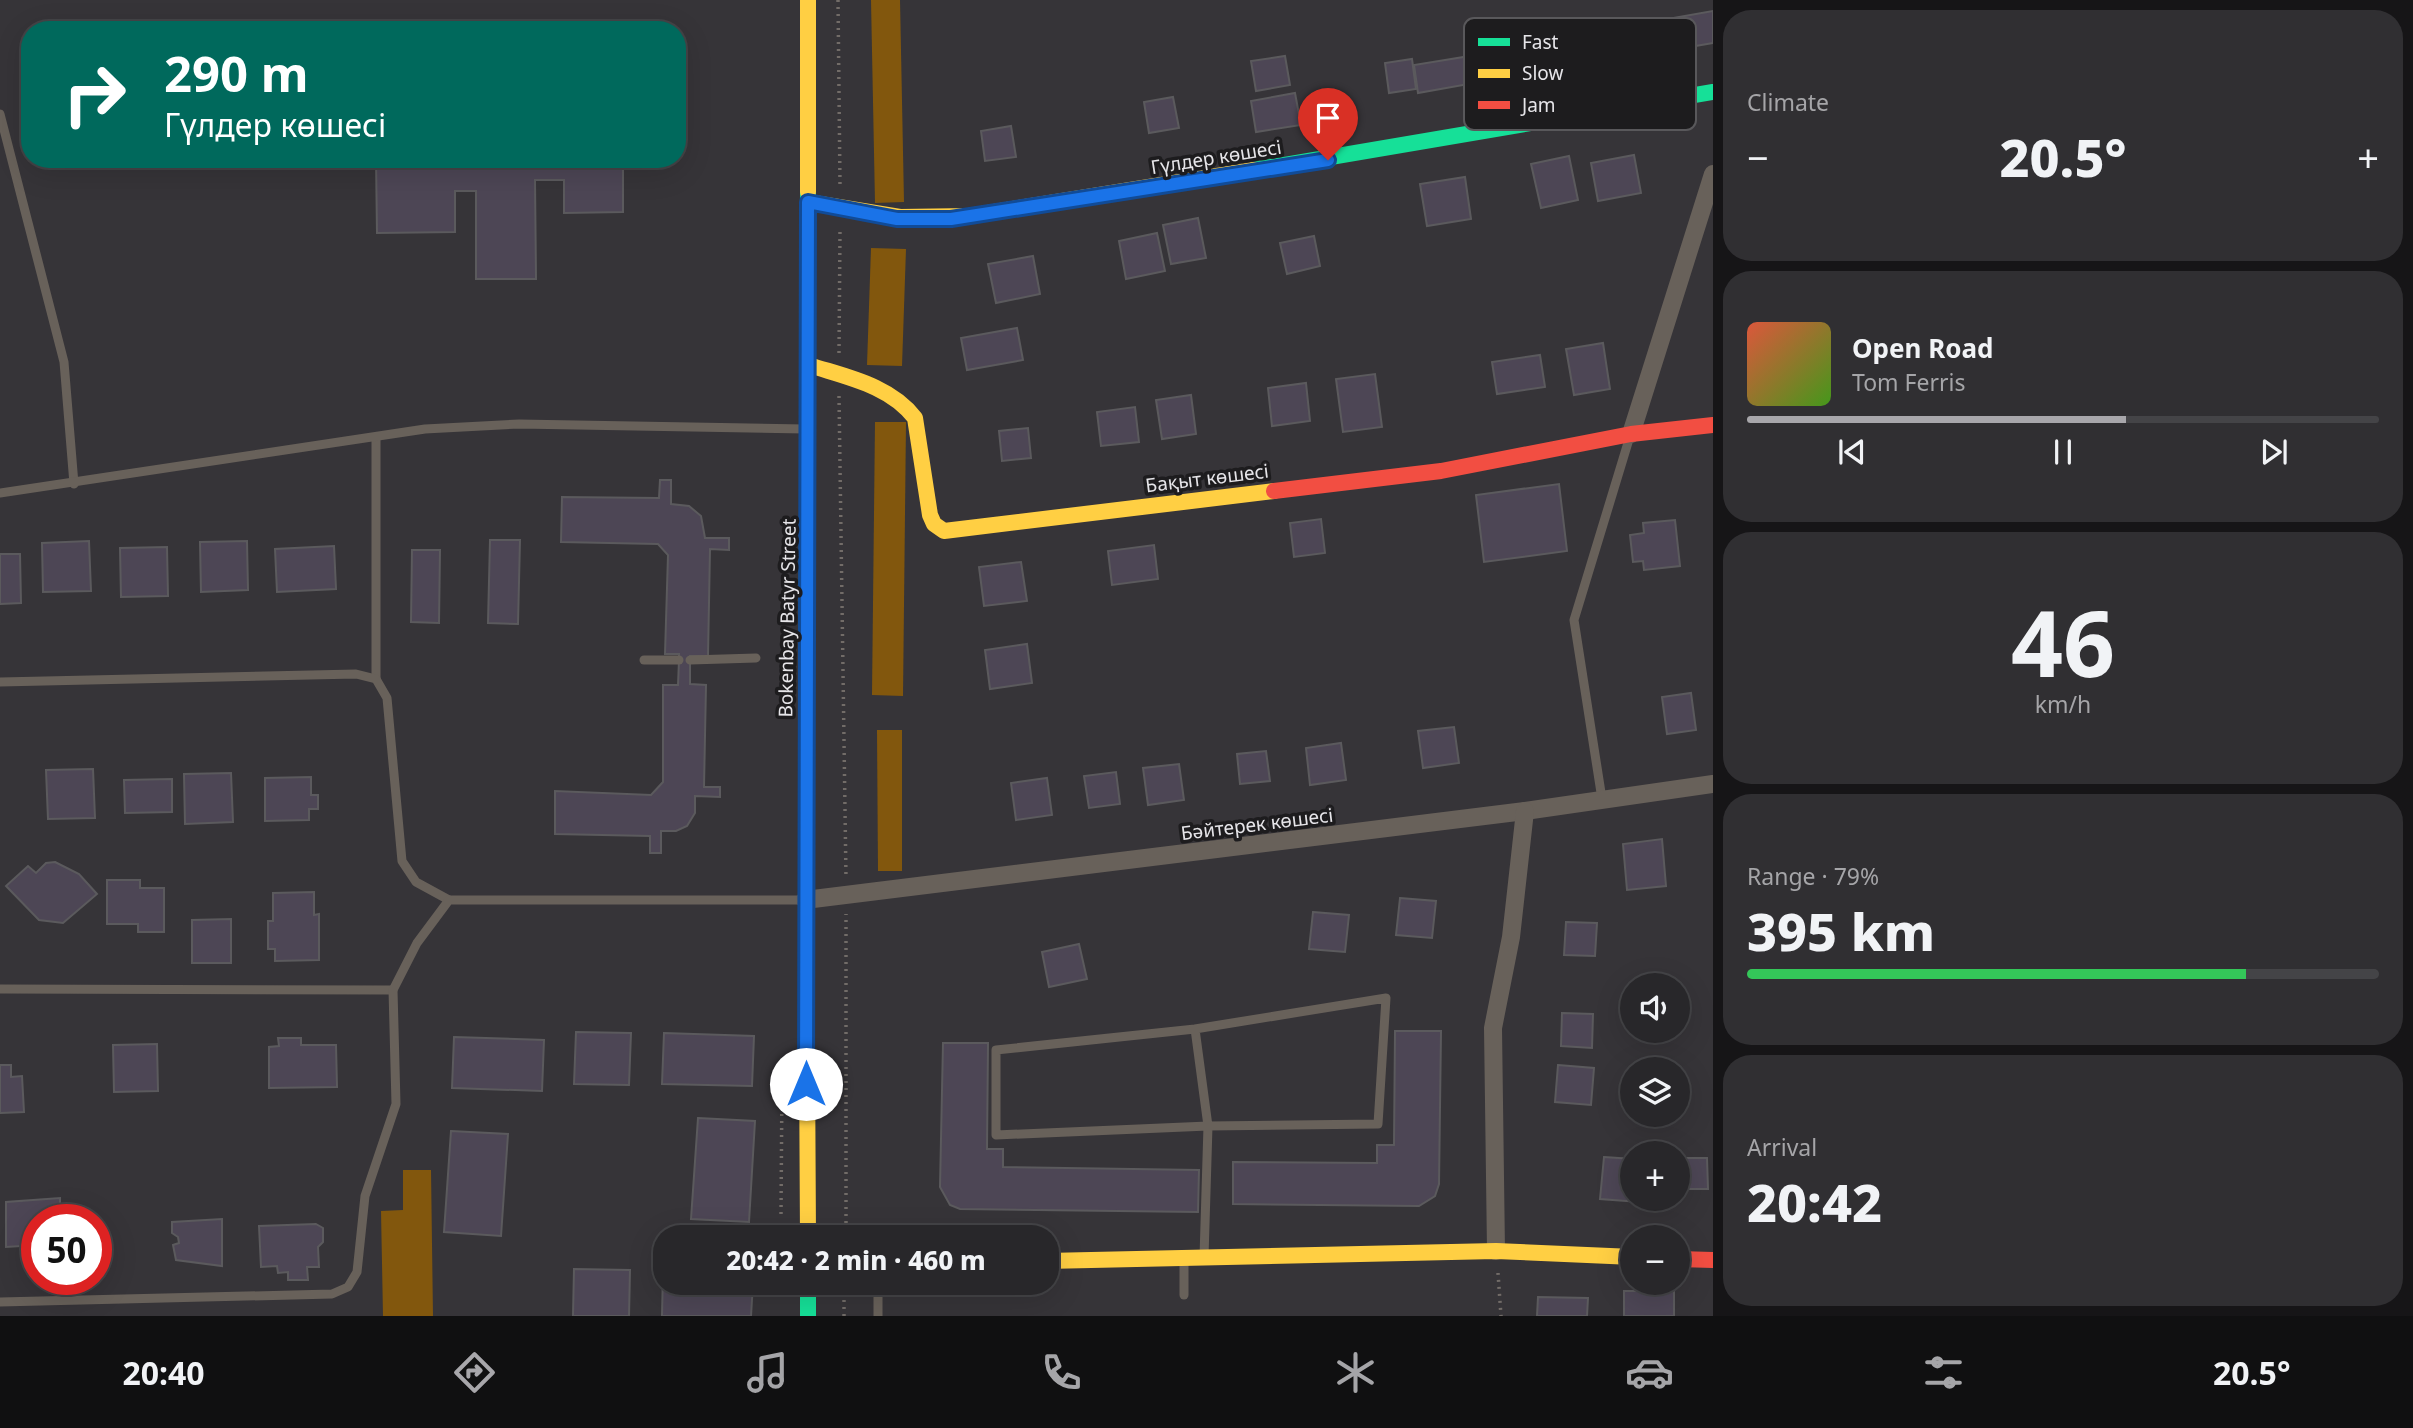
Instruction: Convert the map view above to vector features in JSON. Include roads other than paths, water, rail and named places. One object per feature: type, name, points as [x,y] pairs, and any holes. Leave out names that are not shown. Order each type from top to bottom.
[{"type":"street","name":"Bokenbay Batyr Street","points":[[808,0],[809,430],[805,900],[808,1225]]},
{"type":"street","name":"Гүлдер көшесі","points":[[808,202],[897,219],[951,219],[992,215],[1490,130]]},
{"type":"street","points":[[1630,434],[1713,174]]},
{"type":"street","name":"Бақыт көшесі","points":[[808,365],[892,395],[911,409],[918,433],[930,514],[934,524],[944,531],[1441,471],[1630,434],[1713,425]]},
{"type":"street","name":"Бәйтерек көшесі","points":[[805,900],[1525,811],[1713,784]]},
{"type":"street","points":[[1496,1251],[1493,1028],[1511,937],[1525,811]]},
{"type":"street","points":[[1059,1261],[1496,1251],[1620,1256]]},
{"type":"street","points":[[1690,1259],[1713,1260]]},
{"type":"street","points":[[808,1295],[808,1316]]},
{"type":"lane","points":[[0,114],[64,362],[74,484]]},
{"type":"lane","points":[[0,493],[74,484],[425,429],[519,424],[809,430]]},
{"type":"lane","points":[[1602,799],[1574,620],[1630,434]]},
{"type":"lane","points":[[376,437],[376,680],[387,698],[402,861],[415,882],[449,900],[805,900]]},
{"type":"lane","points":[[690,660],[756,657]]},
{"type":"lane","points":[[644,660],[679,660]]},
{"type":"lane","points":[[0,682],[356,674],[376,680]]},
{"type":"lane","points":[[0,1303],[332,1294],[348,1287],[357,1272],[365,1196],[396,1104],[393,990],[416,943],[449,900]]},
{"type":"lane","points":[[0,989],[393,990]]},
{"type":"lane","points":[[1386,998],[1378,1124],[1208,1126],[996,1135],[996,1050],[1195,1029],[1386,998]]},
{"type":"lane","points":[[1195,1029],[1208,1126],[1204,1259]]},
{"type":"lane","points":[[1184,1259],[1184,1295]]},
{"type":"lane","points":[[878,1295],[878,1316]]}]
